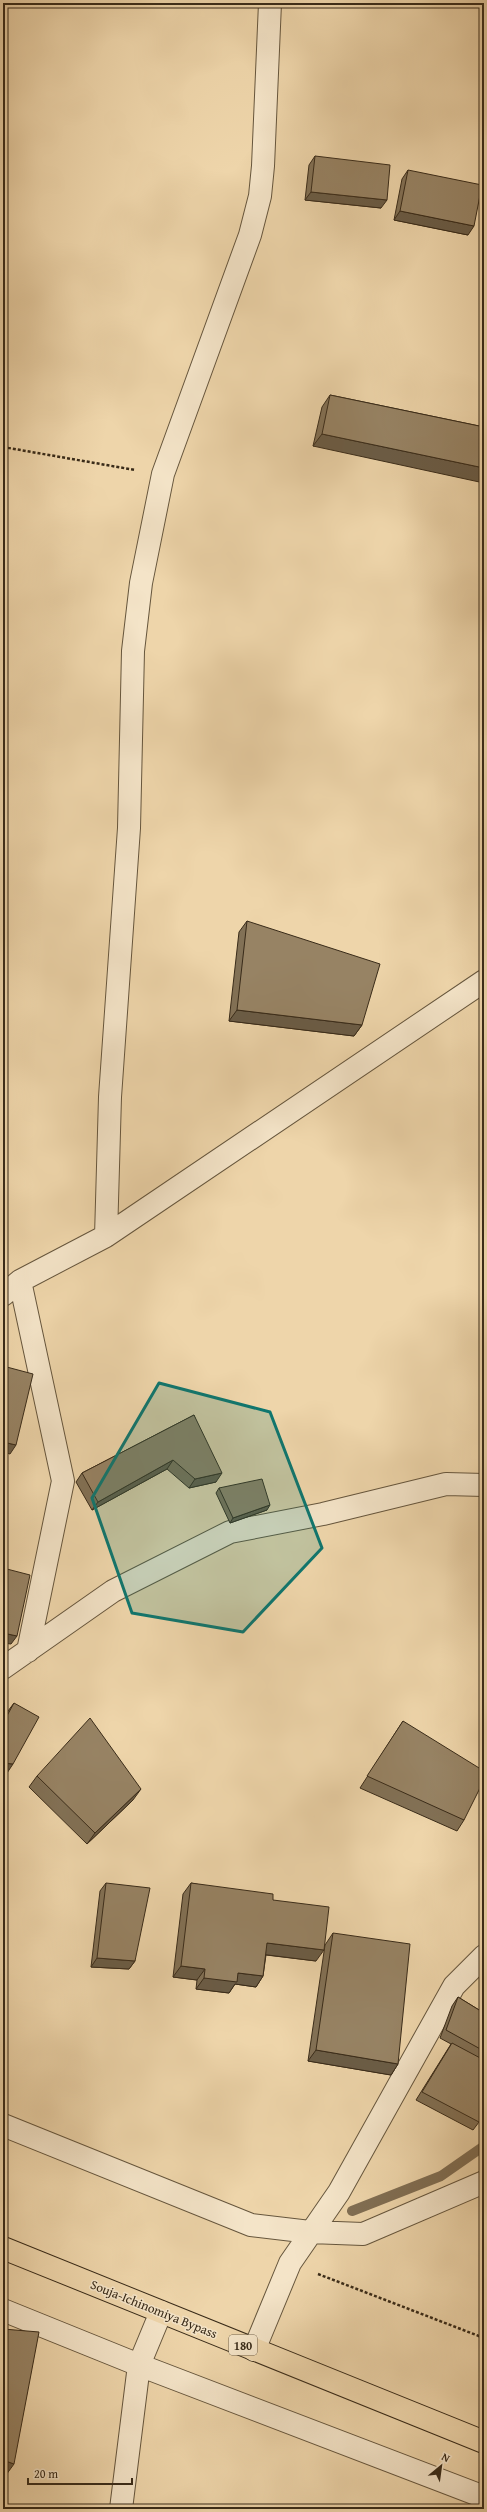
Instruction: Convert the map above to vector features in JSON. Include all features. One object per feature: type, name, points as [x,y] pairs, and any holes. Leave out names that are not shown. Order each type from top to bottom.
[{"type":"highway","name":"Souja-Ichinomiya Bypass","points":[[3,2248],[484,2442]]},
{"type":"street","points":[[106,1236],[110,1096],[129,828],[133,651],[141,583],[163,474],[250,235],[260,196],[270,3]]},
{"type":"street","points":[[3,1295],[20,1281],[106,1236],[484,981]]},
{"type":"street","points":[[20,1281],[63,1481],[28,1651]]},
{"type":"street","points":[[3,1668],[113,1591],[230,1532],[322,1514],[446,1484],[484,1485]]},
{"type":"street","points":[[254,2350],[290,2263],[339,2192],[454,1986],[484,1956]]},
{"type":"street","points":[[3,2125],[251,2225],[310,2232],[363,2234],[484,2182]]},
{"type":"street","points":[[3,2310],[139,2366],[484,2497]]},
{"type":"street","points":[[121,2509],[139,2366],[161,2312]]},
{"type":"path","points":[[3,447],[163,474]]},
{"type":"path","points":[[290,2263],[484,2338]]},
{"type":"highlighted area","points":[[159,1383],[270,1412],[322,1548],[243,1632],[132,1613],[92,1498]]},
{"type":"building","points":[[315,156],[390,165],[387,200],[311,192]]},
{"type":"building","points":[[408,170],[482,185],[474,226],[400,211]]},
{"type":"building","points":[[330,395],[484,427],[484,468],[322,434]]},
{"type":"building","points":[[247,921],[380,964],[362,1025],[237,1010]]},
{"type":"building","points":[[3,1366],[33,1374],[16,1445],[3,1442]]},
{"type":"building","points":[[194,1415],[222,1473],[195,1479],[173,1460],[98,1502],[82,1473]]},
{"type":"building","points":[[262,1479],[270,1505],[233,1518],[219,1488]]},
{"type":"building","points":[[3,1568],[30,1575],[17,1636],[3,1633]]},
{"type":"building","points":[[14,1703],[39,1717],[13,1764],[3,1763],[3,1723]]},
{"type":"building","points":[[90,1718],[141,1789],[95,1833],[37,1776]]},
{"type":"building","points":[[403,1721],[484,1771],[484,1780],[464,1820],[367,1776]]},
{"type":"building","points":[[106,1883],[150,1888],[135,1961],[97,1958]]},
{"type":"building","points":[[191,1883],[273,1894],[273,1900],[329,1907],[324,1950],[267,1943],[263,1976],[238,1973],[237,1982],[204,1978],[205,1969],[181,1966]]},
{"type":"building","points":[[333,1933],[410,1944],[398,2064],[316,2050]]},
{"type":"building","points":[[458,1997],[484,2013],[484,2051],[446,2030]]},
{"type":"building","points":[[452,2043],[484,2060],[484,2113],[479,2122],[422,2092]]},
{"type":"building","points":[[3,2329],[39,2332],[14,2464],[3,2460]]},
{"type":"waterway","points":[[352,2211],[441,2176],[484,2146]]}]
